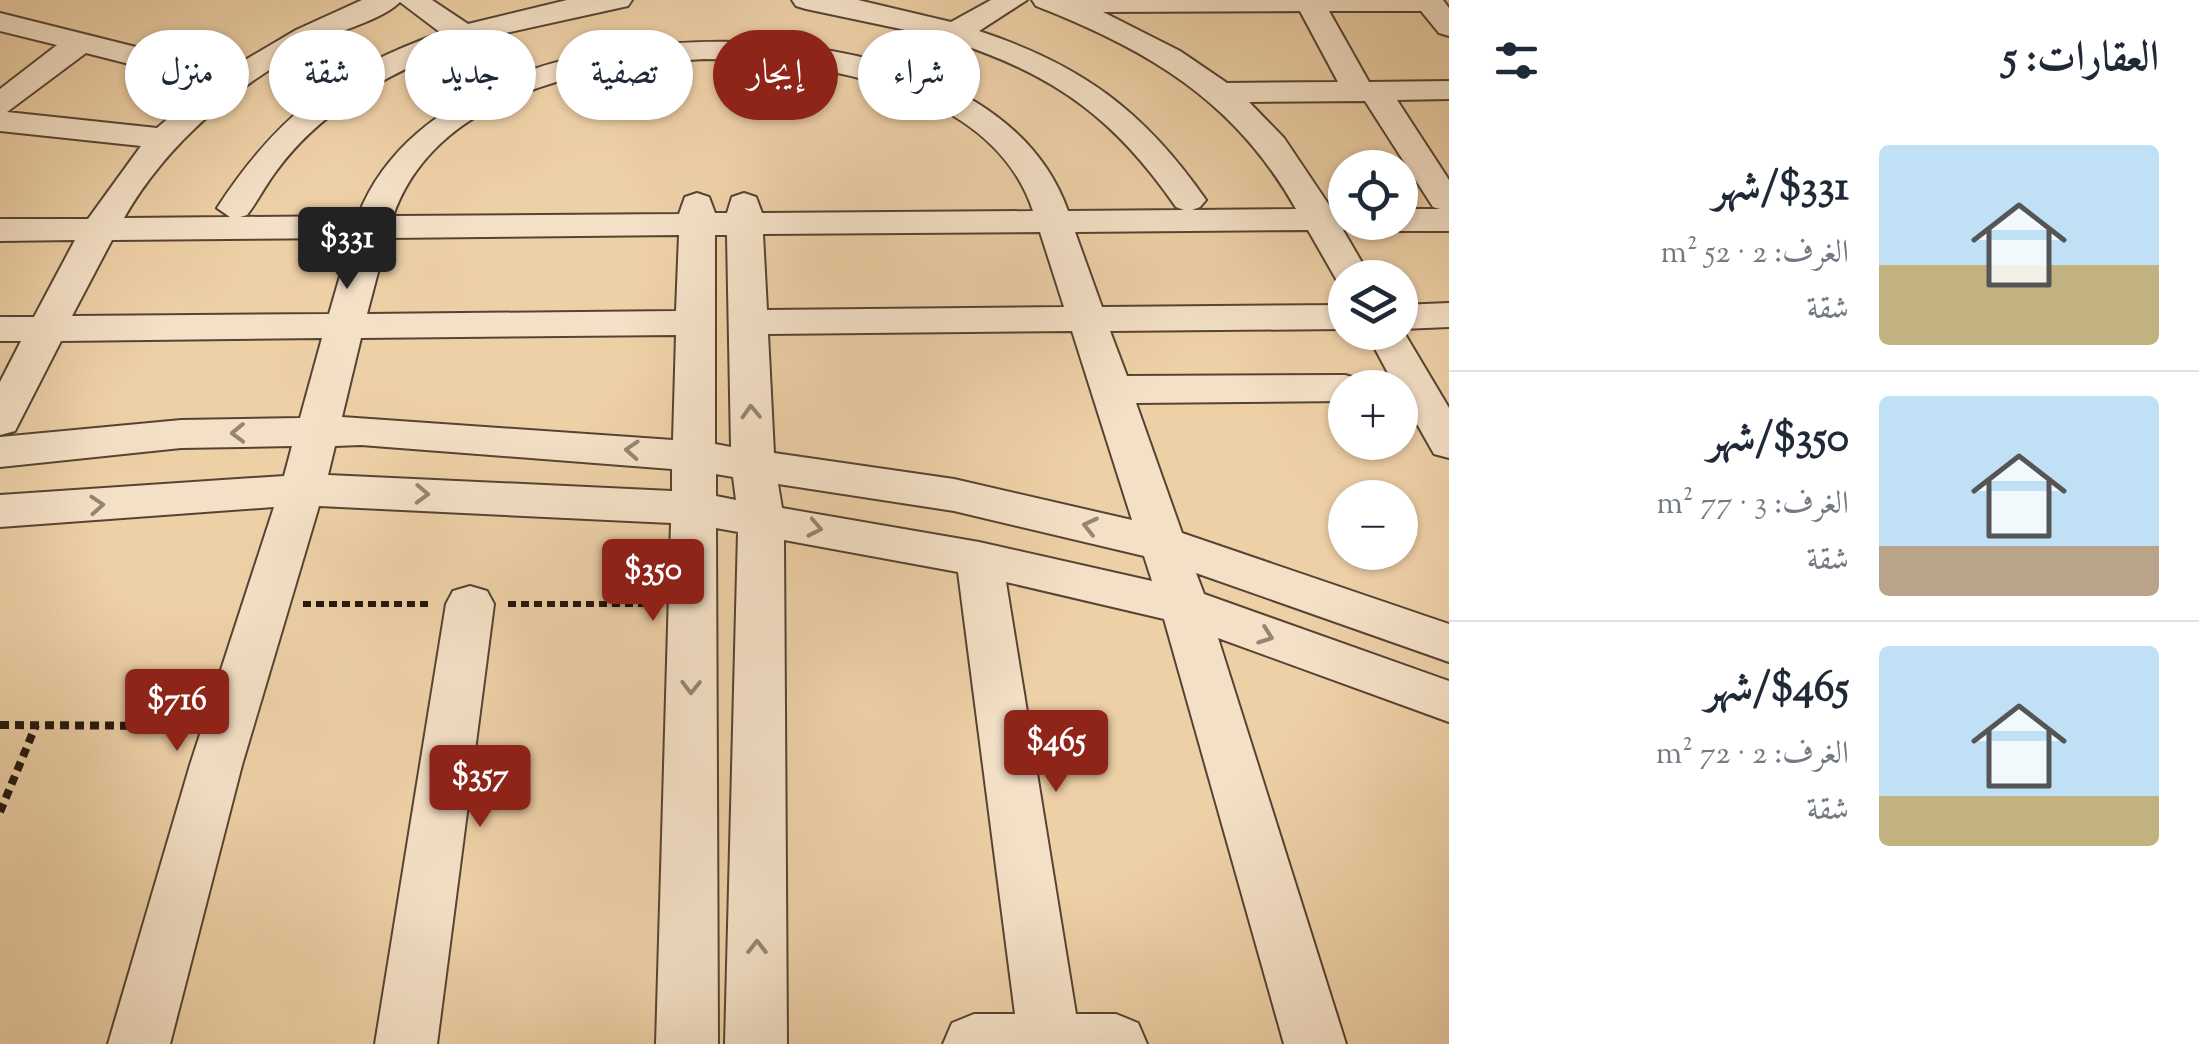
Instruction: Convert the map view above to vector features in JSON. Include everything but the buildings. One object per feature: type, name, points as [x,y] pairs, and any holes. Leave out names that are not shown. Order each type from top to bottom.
[{"type":"street","points":[[249,68],[284,46],[387,0]]},
{"type":"street","points":[[414,0],[455,30]]},
{"type":"street","points":[[475,30],[529,15],[618,0]]},
{"type":"street","points":[[806,0],[875,10],[952,30]]},
{"type":"street","points":[[958,30],[1013,0]]},
{"type":"street","points":[[1310,1],[1365,90],[1448,207]]},
{"type":"street","points":[[1051,2],[1435,1],[1449,27]]},
{"type":"street","points":[[1051,2],[1141,44],[1218,93],[1270,142],[1328,208]]},
{"type":"street","points":[[0,22],[125,53]]},
{"type":"street","points":[[980,40],[1030,60],[1096,98],[1149,145],[1188,200]]},
{"type":"street","points":[[0,104],[81,42]]},
{"type":"street","points":[[536,78],[580,65],[644,54],[711,49],[778,53],[858,68]]},
{"type":"street","points":[[235,208],[270,155],[318,109],[405,59]]},
{"type":"street","points":[[1218,93],[1449,90]]},
{"type":"street","points":[[0,421],[106,219],[164,139],[185,120]]},
{"type":"street","points":[[139,1044],[227,726],[302,490],[375,218],[398,170],[430,136],[453,120]]},
{"type":"street","points":[[976,120],[1016,153],[1051,211],[1184,606],[1315,1044]]},
{"type":"street","points":[[0,121],[164,139]]},
{"type":"street","points":[[1051,211],[1188,200],[1328,209]]},
{"type":"street","points":[[1418,203],[1448,207]]},
{"type":"street","points":[[1418,215],[1448,207]]},
{"type":"street","points":[[0,230],[235,208],[375,218]]},
{"type":"street","points":[[0,209],[106,219],[1328,209]]},
{"type":"street","points":[[745,214],[753,466],[761,518],[756,1044]]},
{"type":"street","points":[[687,1044],[697,215]]},
{"type":"street","points":[[1418,316],[1449,315]]},
{"type":"street","points":[[748,322],[1328,317]]},
{"type":"street","points":[[0,329],[696,322]]},
{"type":"street","points":[[1397,350],[1422,388],[1449,444]]},
{"type":"street","points":[[1110,390],[1328,388]]},
{"type":"street","points":[[0,452],[181,434],[361,430],[694,456],[954,494],[1164,544],[1449,643]]},
{"type":"street","points":[[0,511],[302,490],[693,508],[979,559],[1184,606],[1449,702]]},
{"type":"street","points":[[979,559],[1050,1043]]},
{"type":"street","points":[[406,1044],[470,604]]},
{"type":"street","points":[[974,1044],[1116,1044]]},
{"type":"path","points":[[0,725],[227,726]]},
{"type":"path","points":[[0,812],[36,725]]}]
